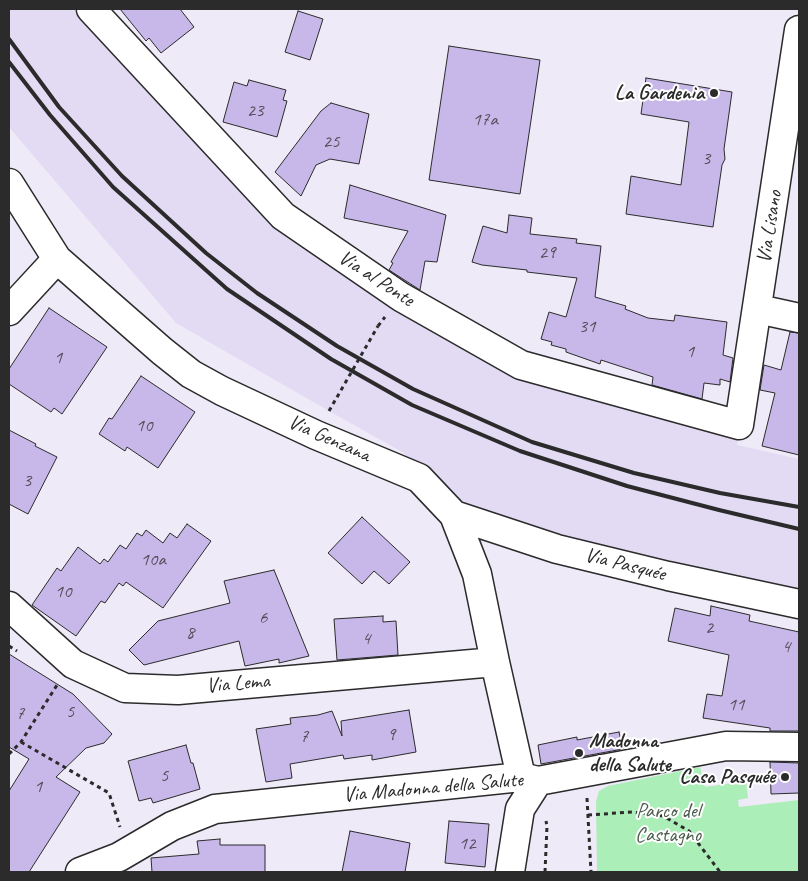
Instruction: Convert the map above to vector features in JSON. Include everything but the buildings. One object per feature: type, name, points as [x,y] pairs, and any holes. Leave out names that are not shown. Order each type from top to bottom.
[{"type":"street","name":"Via al Ponte","points":[[92,9],[283,216],[401,297],[521,365],[739,425]]},
{"type":"street","name":"Via Lisano","points":[[739,425],[799,30]]},
{"type":"street","name":"Via Genzana","points":[[9,183],[58,259],[162,352],[191,374],[316,434],[420,478],[454,515],[477,574],[495,662],[530,779]]},
{"type":"street","points":[[9,311],[58,259]]},
{"type":"street","points":[[758,309],[799,318]]},
{"type":"street","name":"Via Pasquée","points":[[454,515],[557,548],[668,576],[799,604]]},
{"type":"street","name":"Via Lema","points":[[9,606],[73,664],[125,688],[178,690],[495,662]]},
{"type":"street","name":"Via Madonna della Salute","points":[[80,872],[119,857],[172,826],[215,809],[530,779],[726,746],[799,747]]},
{"type":"street","points":[[510,872],[520,809],[530,779]]},
{"type":"path","points":[[329,411],[378,326]]},
{"type":"path","points":[[9,752],[21,742],[61,679],[73,664]]},
{"type":"path","points":[[21,742],[109,793],[128,852]]},
{"type":"path","points":[[587,793],[591,872]]},
{"type":"path","points":[[588,815],[632,812],[663,816],[689,831],[720,872]]},
{"type":"path","points":[[544,872],[547,826]]},
{"type":"shaded area","points":[[9,9],[91,9],[283,216],[521,365],[739,425],[737,445],[799,459],[799,604],[454,515],[404,453],[176,323],[9,127]]},
{"type":"green space","name":"Parco del Castagno","points":[[700,767],[705,787],[746,781],[748,798],[738,800],[739,807],[799,800],[799,872],[597,872],[596,802],[599,791],[608,786]]},
{"type":"railway","points":[[9,39],[59,107],[122,176],[206,253],[257,293],[337,346],[413,389],[532,442],[634,473],[720,493],[799,507]]},
{"type":"railway","points":[[9,62],[50,115],[113,187],[227,289],[331,359],[412,405],[520,451],[627,486],[799,529]]},
{"type":"place","name":"La Gardenia","points":[[714,93]]},
{"type":"place","name":"Madonna della Salute","points":[[579,753]]},
{"type":"place","name":"Casa Pasquée","points":[[785,777]]}]
